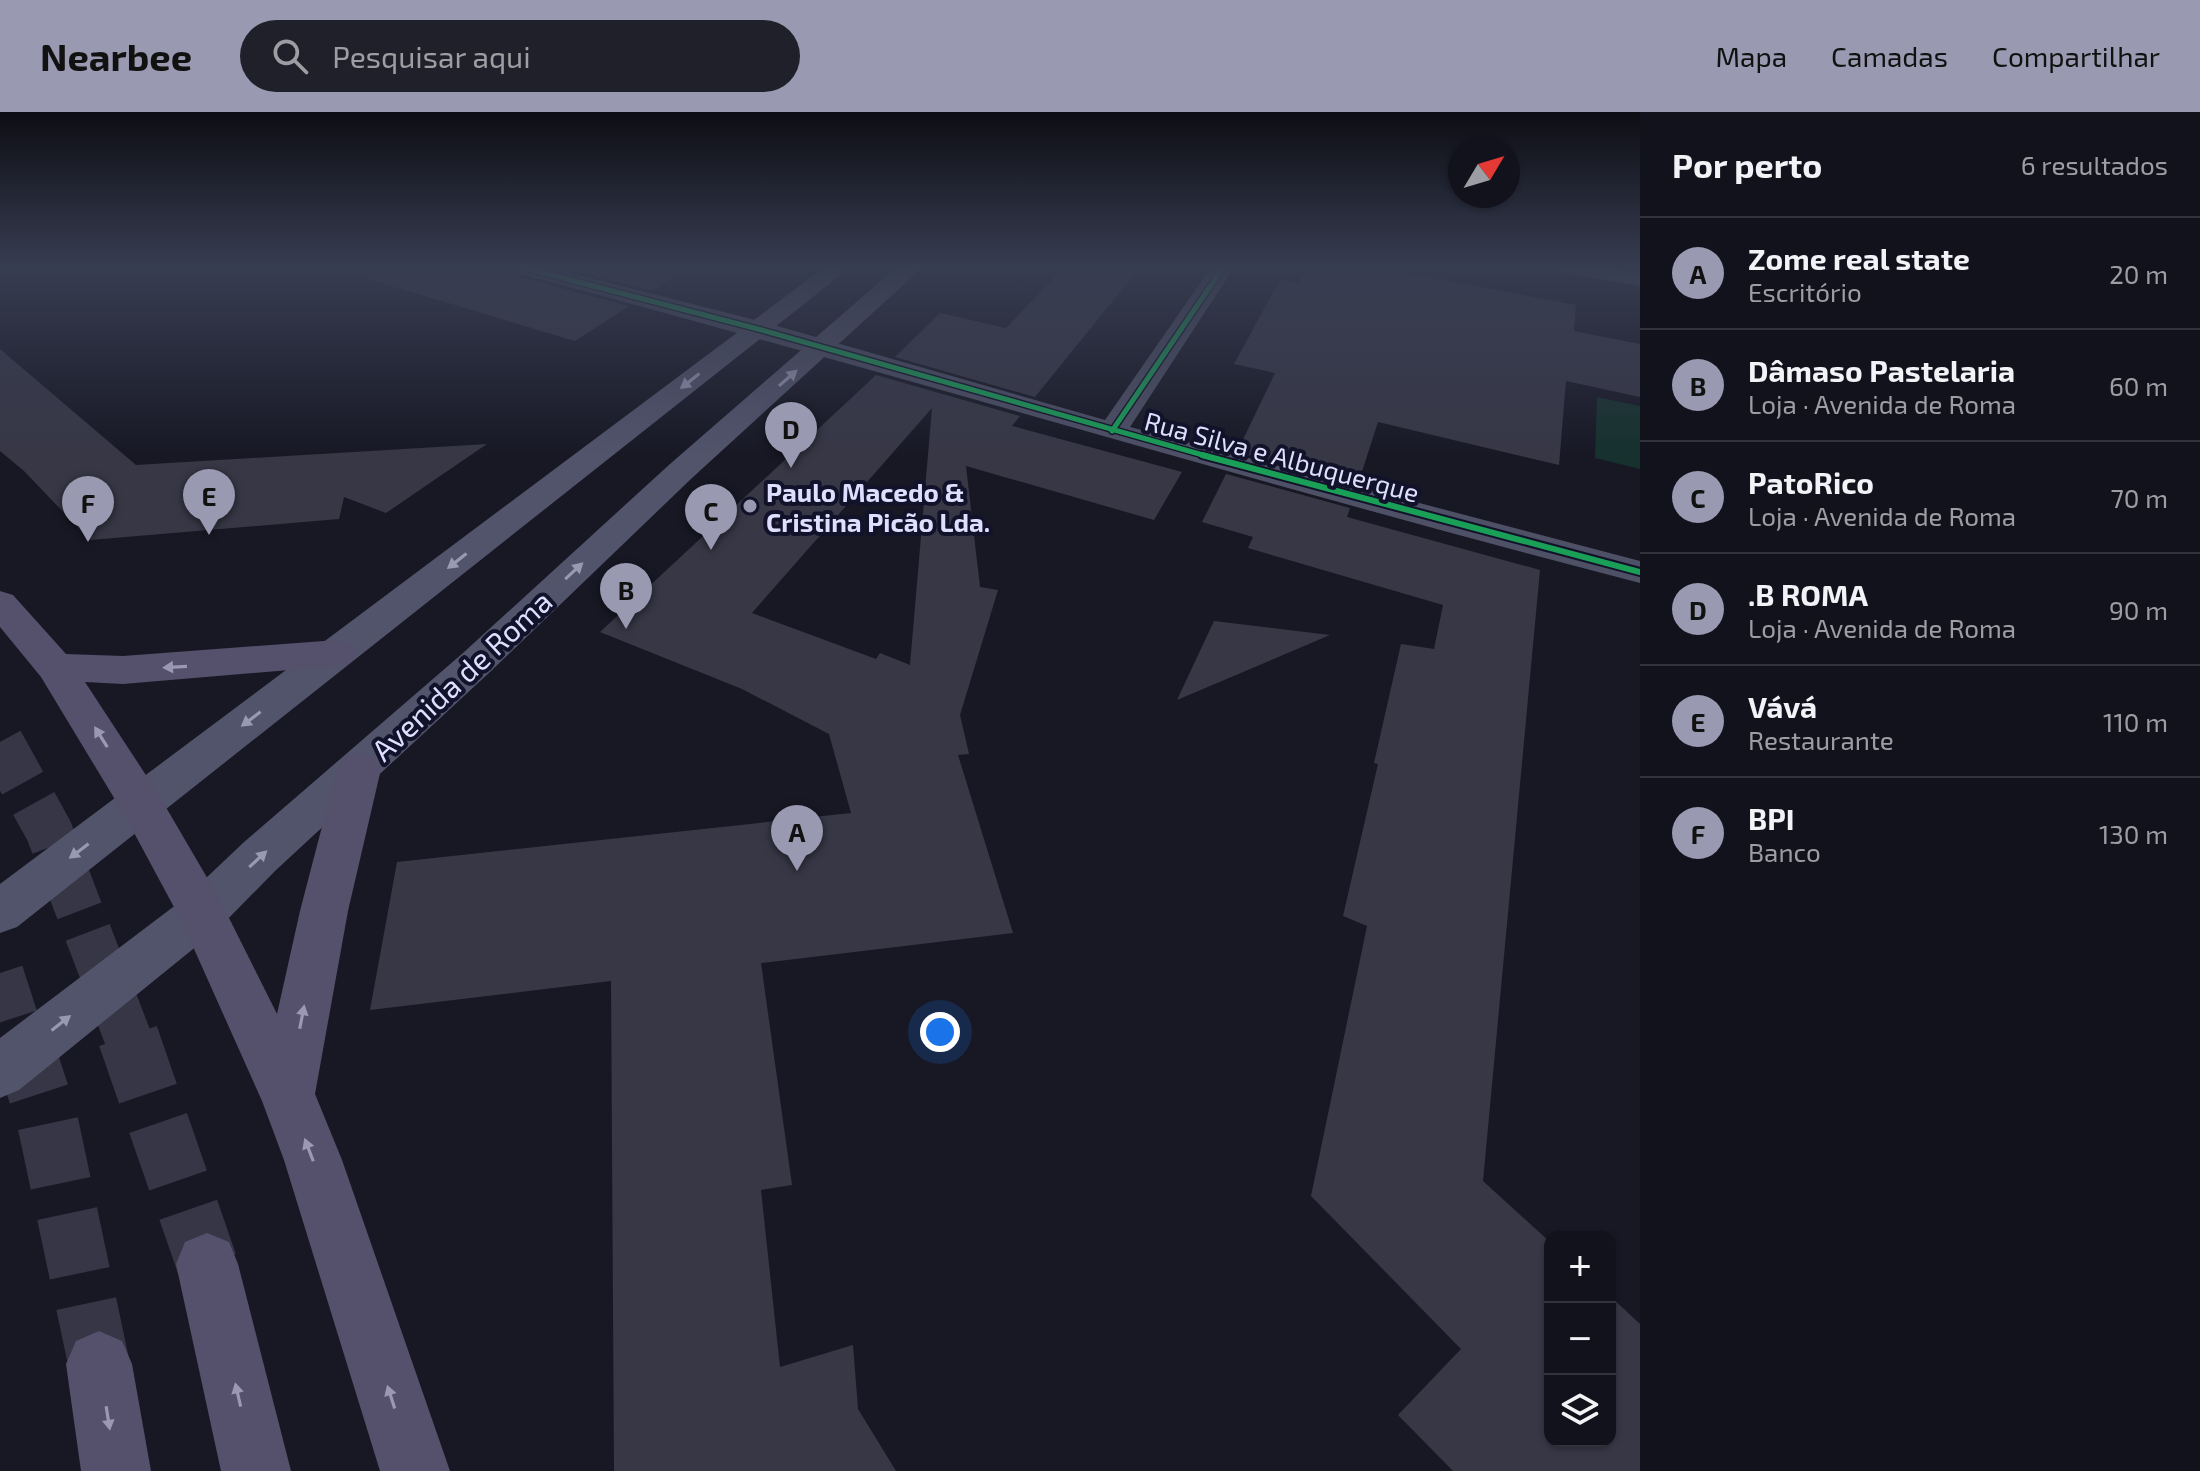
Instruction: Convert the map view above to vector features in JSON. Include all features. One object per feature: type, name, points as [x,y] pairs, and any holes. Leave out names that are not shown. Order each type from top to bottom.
[{"type":"main road","points":[[0,912],[757,329]]},
{"type":"main road","name":"Avenida de Roma","points":[[0,1071],[202,913],[259,857],[359,769],[681,471],[842,329]]},
{"type":"main road","points":[[0,603],[55,667],[141,804],[202,913],[287,1094],[330,1209],[415,1471]]},
{"type":"main road","points":[[55,667],[137,669],[337,653]]},
{"type":"main road","points":[[287,1094],[324,911],[359,769]]},
{"type":"main road","points":[[207,1264],[256,1471]]},
{"type":"main road","points":[[99,1364],[116,1471]]},
{"type":"street","name":"Rua Silva e Albuquerque","points":[[759,329],[1112,431],[1640,572]]},
{"type":"street","points":[[1112,431],[1181,329]]},
{"type":"green space","points":[[1597,397],[1640,406],[1640,469],[1595,458]]},
{"type":"building","points":[[536,329],[593,329],[575,341]]},
{"type":"building","points":[[923,329],[1090,329],[1035,397],[895,357]]},
{"type":"building","points":[[1253,329],[1574,329],[1640,344],[1640,397],[1566,381],[1559,465],[1378,422],[1358,484],[1237,452],[1275,373],[1234,364]]},
{"type":"building","points":[[0,349],[136,465],[487,444],[386,513],[344,497],[339,519],[90,540],[24,471],[0,451]]},
{"type":"building","points":[[876,375],[1020,416],[1012,426],[1182,472],[1154,520],[966,466],[980,587],[998,590],[960,715],[969,754],[958,755],[1013,933],[761,963],[792,1185],[761,1190],[780,1367],[853,1345],[858,1409],[896,1471],[614,1471],[611,981],[370,1010],[397,862],[851,813],[829,734],[742,689],[600,632]],"holes":[[[932,408],[910,665],[880,653],[876,659],[752,613]]]},
{"type":"building","points":[[1226,474],[1350,508],[1347,517],[1540,570],[1483,1181],[1544,1237],[1544,1447],[1616,1447],[1616,1302],[1640,1324],[1640,1471],[1453,1471],[1398,1415],[1461,1349],[1311,1196],[1367,926],[1343,916],[1378,764],[1374,763],[1401,644],[1434,649],[1443,605],[1248,548],[1253,537],[1202,522]]},
{"type":"building","points":[[1214,621],[1330,635],[1177,700]]},
{"type":"tunnel","points":[[0,742],[49,831],[128,1038]]},
{"type":"tunnel","points":[[0,973],[21,1038]]},
{"type":"tunnel","points":[[20,1036],[47,1119],[99,1364]]},
{"type":"tunnel","points":[[128,1036],[207,1264]]},
{"type":"cycle path","points":[[759,329],[1112,431],[1640,572]]},
{"type":"cycle path","points":[[1112,431],[1181,329]]},
{"type":"place","name":".B ROMA","points":[[791,468]]},
{"type":"place","name":"Paulo Macedo & Cristina Picão Lda.","points":[[750,506]]},
{"type":"place","name":"Vává","points":[[209,535]]},
{"type":"place","name":"BPI","points":[[88,542]]},
{"type":"place","name":"PatoRico","points":[[711,550]]},
{"type":"place","name":"Dâmaso Pastelaria","points":[[626,629]]},
{"type":"place","name":"Zome real state","points":[[797,871]]}]
